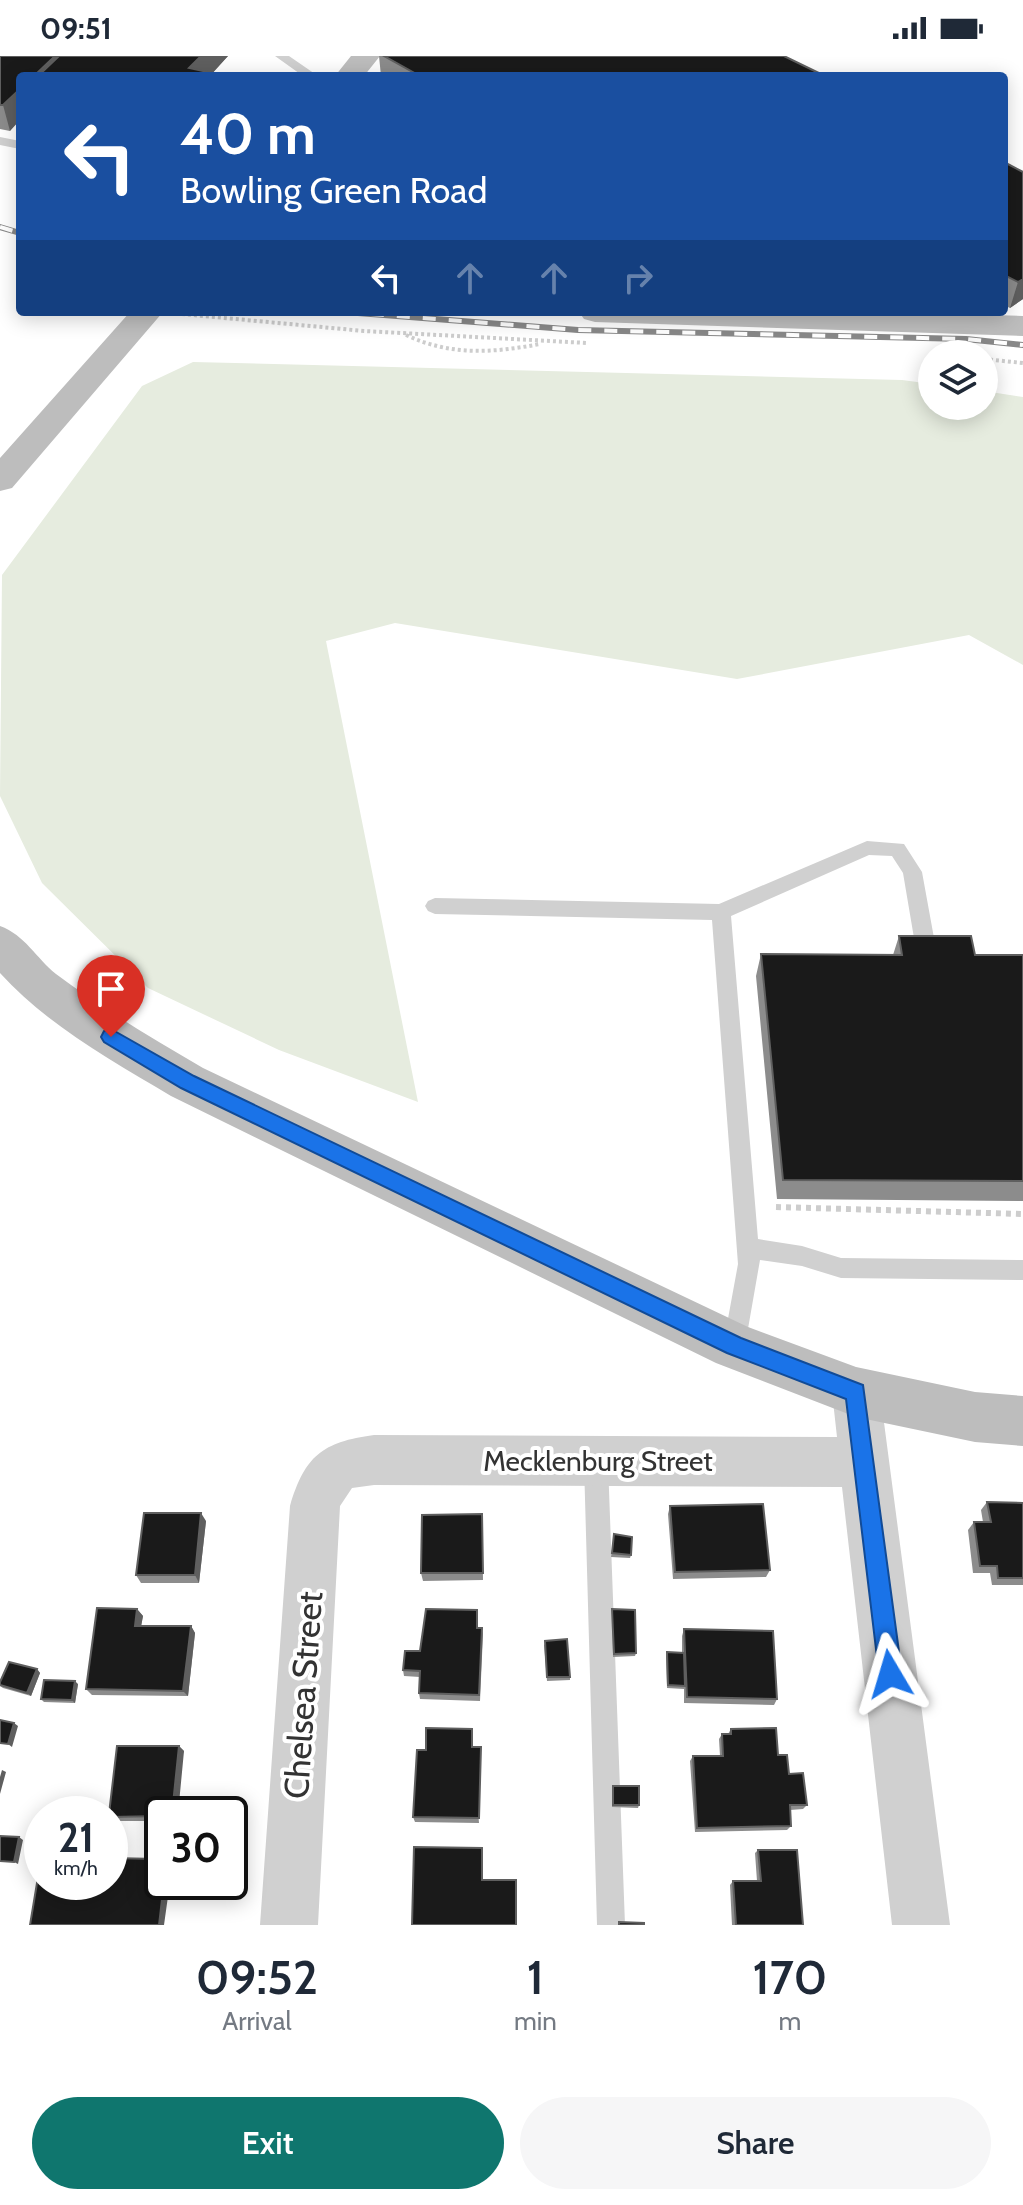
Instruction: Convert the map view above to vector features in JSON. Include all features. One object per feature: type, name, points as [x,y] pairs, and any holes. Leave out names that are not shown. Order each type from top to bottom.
[{"type":"street","points":[[352,72],[366,56]]},
{"type":"street","points":[[0,480],[157,316]]},
{"type":"street","points":[[717,316],[1023,326]]},
{"type":"street","points":[[0,944],[37,984],[111,1037],[187,1082],[734,1346],[856,1392],[975,1417],[1023,1421]]},
{"type":"street","points":[[856,1392],[921,1925]]},
{"type":"street","name":"Mecklenburg Street","points":[[332,1470],[353,1462],[374,1460],[864,1462]]},
{"type":"street","name":"Chelsea Street","points":[[289,1925],[315,1506],[320,1486],[332,1470]]},
{"type":"lane","points":[[281,56],[306,72]]},
{"type":"lane","points":[[435,906],[721,912],[867,848],[897,849],[912,872],[924,938]]},
{"type":"lane","points":[[721,912],[749,1264],[734,1346]]},
{"type":"lane","points":[[748,1248],[802,1256],[841,1268],[1023,1270]]},
{"type":"lane","points":[[596,1463],[611,1925]]},
{"type":"path","points":[[195,316],[403,334],[601,344]]},
{"type":"path","points":[[403,334],[427,347],[471,354],[552,342]]},
{"type":"path","points":[[998,360],[1023,363]]},
{"type":"path","points":[[773,1207],[1023,1214]]},
{"type":"shaded area","points":[[193,362],[902,380],[918,382],[918,420],[998,420],[998,393],[1023,397],[1023,665],[969,635],[737,679],[395,623],[326,641],[418,1102],[279,1050],[148,988],[42,883],[0,796],[2,575],[142,386]]},
{"type":"building","points":[[0,56],[55,56],[38,72],[16,72],[16,93],[0,105]]},
{"type":"building","points":[[59,56],[201,56],[189,68],[208,72],[42,72]]},
{"type":"building","points":[[384,56],[784,56],[817,72],[413,72]]},
{"type":"building","points":[[1008,164],[1023,172],[1023,279],[1018,282],[1008,277]]},
{"type":"building","points":[[899,936],[971,936],[975,955],[1023,955],[1023,1181],[783,1180],[761,954],[902,955]]},
{"type":"building","points":[[987,1502],[1023,1503],[1023,1578],[998,1578],[997,1566],[980,1566],[974,1522],[991,1522]]},
{"type":"building","points":[[763,1504],[770,1570],[675,1572],[670,1506]]},
{"type":"building","points":[[144,1513],[201,1513],[195,1575],[136,1575]]},
{"type":"building","points":[[482,1514],[483,1573],[421,1573],[422,1515]]},
{"type":"building","points":[[614,1534],[632,1537],[631,1555],[612,1553]]},
{"type":"building","points":[[97,1608],[137,1609],[135,1626],[191,1626],[183,1691],[86,1689]]},
{"type":"building","points":[[426,1609],[477,1610],[477,1628],[482,1628],[479,1695],[419,1693],[420,1671],[403,1670],[405,1651],[420,1651]]},
{"type":"building","points":[[612,1609],[635,1610],[636,1653],[614,1654]]},
{"type":"building","points":[[684,1629],[773,1631],[777,1699],[687,1697]]},
{"type":"building","points":[[567,1639],[570,1677],[547,1677],[545,1641]]},
{"type":"building","points":[[667,1652],[684,1653],[685,1686],[668,1685]]},
{"type":"building","points":[[9,1662],[37,1669],[27,1693],[0,1685]]},
{"type":"building","points":[[44,1680],[75,1681],[72,1700],[41,1699]]},
{"type":"building","points":[[0,1720],[14,1723],[8,1744],[0,1743]]},
{"type":"building","points":[[426,1728],[472,1729],[472,1747],[481,1747],[479,1818],[413,1817],[417,1750],[426,1750]]},
{"type":"building","points":[[776,1728],[778,1755],[787,1755],[789,1774],[803,1773],[807,1805],[790,1805],[791,1826],[697,1828],[693,1756],[723,1756],[722,1734],[731,1734],[731,1729]]},
{"type":"building","points":[[117,1746],[179,1746],[174,1796],[144,1796],[144,1816],[128,1817],[128,1796],[111,1796]]},
{"type":"building","points":[[613,1786],[639,1786],[639,1805],[613,1805]]},
{"type":"building","points":[[0,1836],[19,1837],[14,1862],[0,1861]]},
{"type":"building","points":[[414,1847],[482,1848],[482,1880],[516,1880],[516,1925],[412,1925]]},
{"type":"building","points":[[758,1850],[797,1850],[803,1925],[736,1925],[733,1881],[761,1881]]},
{"type":"building","points":[[128,1858],[144,1859],[144,1900],[162,1900],[159,1925],[30,1925],[34,1900],[128,1900]]},
{"type":"building","points":[[619,1922],[644,1923],[644,1925],[619,1925]]},
{"type":"railway","points":[[0,227],[16,232]]},
{"type":"railway","points":[[397,316],[578,330],[966,339],[1023,345]]},
{"type":"route","points":[[111,1037],[187,1082],[734,1346],[856,1392],[890,1674]]}]
